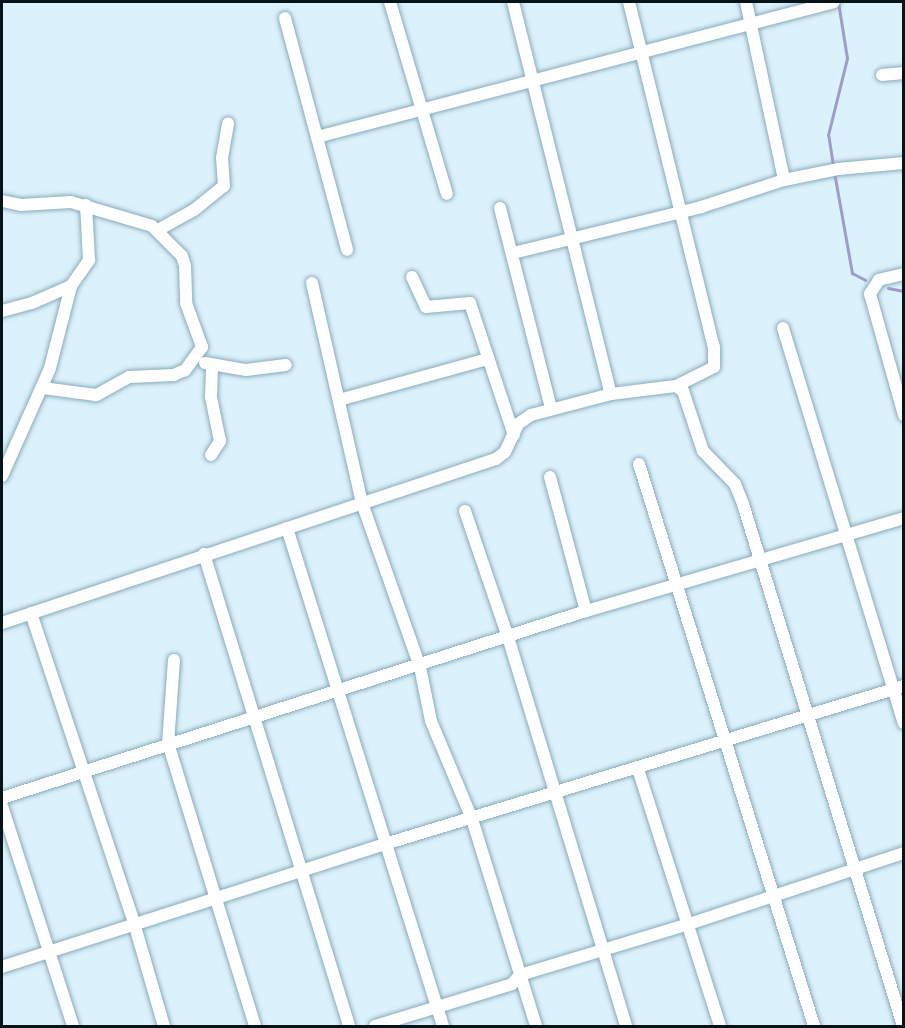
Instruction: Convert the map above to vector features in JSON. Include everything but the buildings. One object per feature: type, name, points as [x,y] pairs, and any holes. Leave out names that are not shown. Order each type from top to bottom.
[{"type":"street","points":[[390,2],[447,194]]},
{"type":"street","points":[[513,2],[611,394]]},
{"type":"street","points":[[2,623],[204,554],[496,459],[506,452],[523,419],[551,408],[611,394],[676,386],[714,367],[715,360],[681,212],[629,2]]},
{"type":"street","points":[[746,2],[784,180]]},
{"type":"street","points":[[317,137],[832,2]]},
{"type":"street","points":[[285,18],[347,250]]},
{"type":"street","points":[[882,75],[903,72]]},
{"type":"street","points":[[158,230],[194,210],[224,186],[222,158],[228,124]]},
{"type":"street","points":[[513,253],[681,212],[784,180],[838,169],[903,164]]},
{"type":"street","points":[[2,201],[86,205],[158,230],[182,256],[188,310],[202,347],[195,360],[174,375],[129,377],[96,395],[42,388]]},
{"type":"street","points":[[2,476],[42,388],[71,286],[89,260],[86,205]]},
{"type":"street","points":[[500,208],[551,408]]},
{"type":"street","points":[[903,274],[879,280],[870,294],[903,415]]},
{"type":"street","points":[[412,277],[426,307],[470,303],[514,435]]},
{"type":"street","points":[[312,283],[362,503],[420,667],[431,721],[472,819],[536,1026]]},
{"type":"street","points":[[2,311],[32,303],[71,286]]},
{"type":"street","points":[[783,328],[846,536],[898,688],[903,723]]},
{"type":"street","points":[[339,400],[488,359]]},
{"type":"street","points":[[195,360],[212,366],[246,370],[286,365]]},
{"type":"street","points":[[211,455],[220,441],[211,397],[212,366]]},
{"type":"street","points":[[676,386],[683,391],[703,451],[735,484],[762,561],[903,1026]]},
{"type":"street","points":[[639,464],[723,743],[814,1026]]},
{"type":"street","points":[[550,477],[586,611]]},
{"type":"street","points":[[465,510],[508,637],[626,1026]]},
{"type":"street","points":[[2,798],[85,773],[168,743],[256,719],[420,667],[586,611],[903,518]]},
{"type":"street","points":[[287,528],[443,1026]]},
{"type":"street","points":[[204,554],[349,1026]]},
{"type":"street","points":[[31,613],[134,923],[164,1026]]},
{"type":"street","points":[[174,660],[168,743],[218,898],[255,1026]]},
{"type":"street","points":[[2,967],[386,844],[810,717],[898,688]]},
{"type":"street","points":[[638,769],[720,1026]]},
{"type":"street","points":[[2,806],[73,1026]]},
{"type":"street","points":[[375,1026],[512,984],[520,975],[774,897],[903,853]]},
{"type":"waterway","points":[[833,165],[828,135],[847,58],[838,2]]},
{"type":"waterway","points":[[834,172],[852,273],[865,280]]},
{"type":"waterway","points":[[888,288],[904,291]]}]
